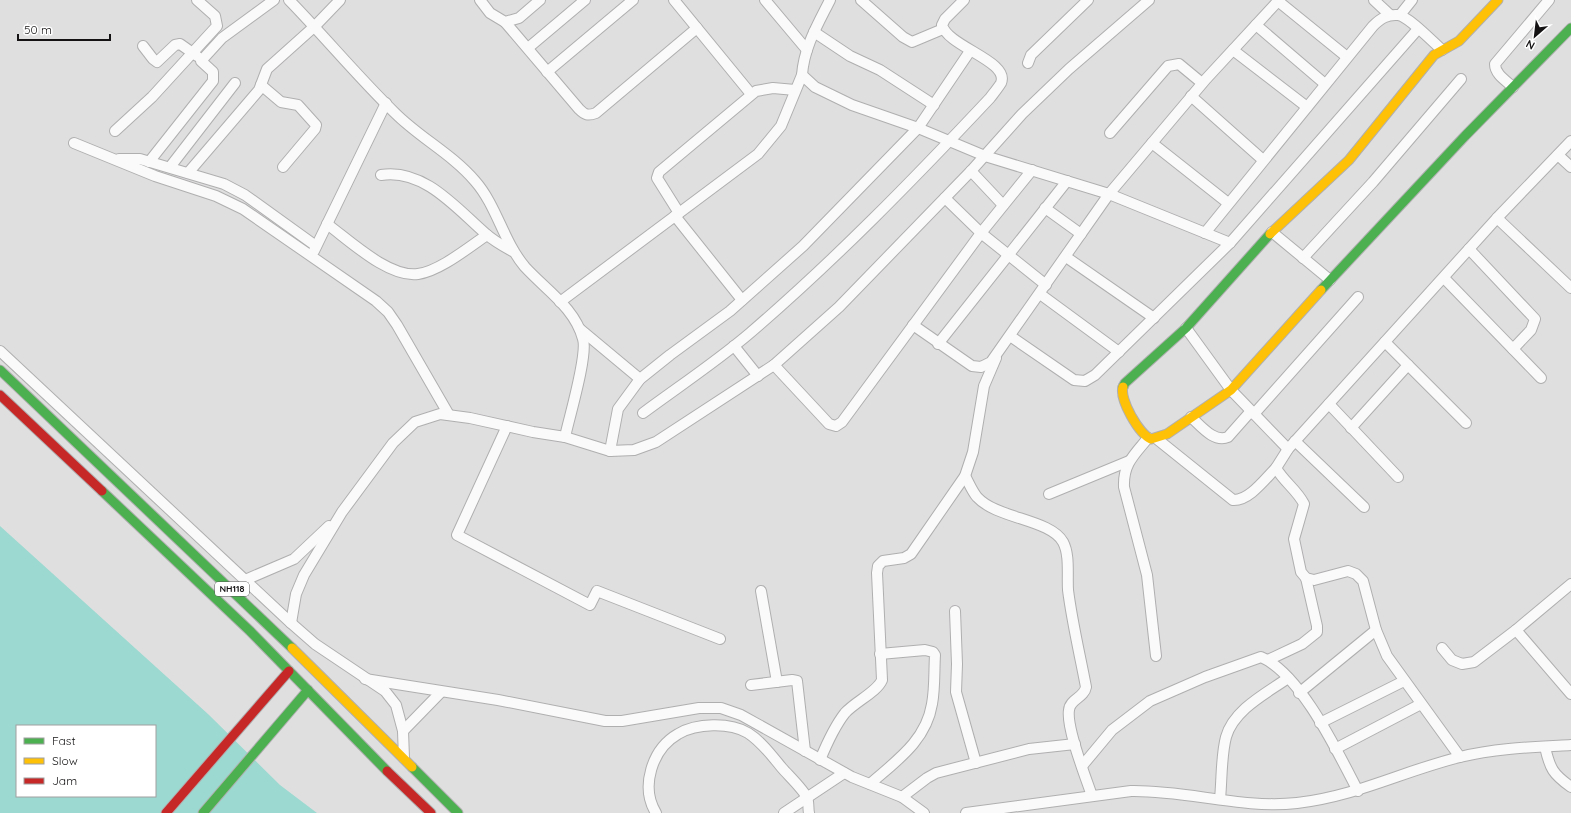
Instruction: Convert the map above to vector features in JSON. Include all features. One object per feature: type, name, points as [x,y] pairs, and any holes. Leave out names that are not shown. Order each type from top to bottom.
[{"type":"main road","points":[[1498,0],[1459,41],[1434,55],[1349,160],[1272,232],[1186,328],[1125,383],[1122,391],[1123,399],[1141,432],[1153,438],[1191,417],[1231,390],[1330,280],[1571,28]]},
{"type":"main road","name":"NH118","points":[[0,370],[265,621],[458,813]]},
{"type":"main road","name":"NH118","points":[[0,395],[250,631],[430,813]]},
{"type":"main road","points":[[166,813],[289,671]]},
{"type":"main road","points":[[203,813],[308,690]]},
{"type":"street","points":[[115,131],[152,97],[214,29],[218,21],[215,16],[197,0]]},
{"type":"street","points":[[201,61],[222,38],[274,0]]},
{"type":"street","points":[[289,0],[315,26],[386,104],[418,134],[452,158],[476,182],[489,201],[505,238],[524,266],[573,315],[584,340],[583,358],[565,437]]},
{"type":"street","points":[[188,173],[261,85],[267,69],[315,26],[340,0]]},
{"type":"street","points":[[480,0],[490,13],[505,22],[584,115],[596,113],[697,28]]},
{"type":"street","points":[[505,22],[519,18],[540,0]]},
{"type":"street","points":[[528,48],[585,0]]},
{"type":"street","points":[[547,72],[633,0]]},
{"type":"street","points":[[674,0],[751,94]]},
{"type":"street","points":[[765,0],[807,50]]},
{"type":"street","points":[[560,302],[758,154],[769,142],[781,126],[802,75],[807,50],[814,32],[830,0]]},
{"type":"street","points":[[861,0],[903,37],[912,42],[943,29]]},
{"type":"street","points":[[643,413],[734,346],[863,230],[990,98],[1001,83],[1002,76],[999,69],[991,62],[956,42],[943,29],[942,25],[944,19],[964,0]]},
{"type":"street","points":[[1028,63],[1031,55],[1088,0]]},
{"type":"street","points":[[291,623],[296,594],[304,575],[342,512],[393,443],[415,422],[440,414],[450,415],[532,432],[565,437],[610,451],[634,450],[656,442],[774,365],[839,307],[971,171],[1022,114],[1059,78],[1149,0]]},
{"type":"street","points":[[1374,0],[1418,29],[1442,50]]},
{"type":"street","points":[[1204,233],[1373,26],[1382,18],[1395,15],[1412,0]]},
{"type":"street","points":[[1513,87],[1499,75],[1495,69],[1495,64],[1549,0]]},
{"type":"street","points":[[913,324],[938,344],[972,366],[981,367],[991,362],[1109,194],[1202,83],[1278,1],[1347,57]]},
{"type":"street","points":[[1256,25],[1325,84]]},
{"type":"street","points":[[1010,336],[1074,380],[1085,381],[1095,375],[1230,243],[1418,29]]},
{"type":"street","points":[[814,32],[850,56],[880,70],[934,105]]},
{"type":"street","points":[[143,46],[153,59],[158,62],[175,45],[180,44],[193,52],[213,72],[213,81],[149,162]]},
{"type":"street","points":[[610,451],[618,409],[640,379],[742,300],[803,246],[918,128],[970,50]]},
{"type":"street","points":[[1233,50],[1307,107]]},
{"type":"street","points":[[1110,133],[1168,66],[1179,64],[1202,83]]},
{"type":"street","points":[[802,75],[815,87],[852,105],[918,128],[985,156],[1109,194],[1230,243]]},
{"type":"street","points":[[1303,258],[1373,182],[1460,79]]},
{"type":"street","points":[[170,167],[236,83]]},
{"type":"street","points":[[261,85],[281,102],[298,105],[316,125],[315,129],[284,167]]},
{"type":"street","points":[[742,300],[677,215],[657,178],[659,172],[751,94],[764,88],[795,90]]},
{"type":"street","points":[[1191,96],[1263,160]]},
{"type":"street","points":[[311,256],[386,104]]},
{"type":"street","points":[[1156,656],[1147,575],[1124,487],[1125,468],[1129,461],[1153,438],[1233,500],[1240,500],[1246,496],[1276,468],[1295,441],[1497,218],[1571,141]]},
{"type":"street","points":[[74,143],[231,202],[243,208],[376,301],[388,312],[397,325],[450,415]]},
{"type":"street","points":[[1152,143],[1228,203]]},
{"type":"street","points":[[1558,155],[1571,167]]},
{"type":"street","points":[[116,159],[132,158],[170,167],[234,188],[316,246]]},
{"type":"street","points":[[774,365],[829,424],[836,426],[842,422],[981,233],[1032,170]]},
{"type":"street","points":[[971,171],[1003,205]]},
{"type":"street","points":[[381,175],[394,173],[406,175],[435,190],[487,236],[516,253]]},
{"type":"street","points":[[938,344],[1067,180]]},
{"type":"street","points":[[945,198],[981,233],[1046,285]]},
{"type":"street","points":[[1045,208],[1081,234]]},
{"type":"street","points":[[1497,218],[1571,288]]},
{"type":"street","points":[[327,224],[388,268],[408,275],[419,274],[431,270],[487,236]]},
{"type":"street","points":[[1272,232],[1330,280]]},
{"type":"street","points":[[1469,249],[1535,319],[1531,330],[1513,349]]},
{"type":"street","points":[[1066,257],[1154,318]]},
{"type":"street","points":[[1444,278],[1541,378]]},
{"type":"street","points":[[1040,294],[1119,352]]},
{"type":"street","points":[[1191,417],[1214,437],[1223,439],[1228,437],[1252,413],[1358,297]]},
{"type":"street","points":[[578,328],[640,379]]},
{"type":"street","points":[[1186,328],[1231,390],[1288,449]]},
{"type":"street","points":[[1385,342],[1466,423]]},
{"type":"street","points":[[734,346],[758,376]]},
{"type":"street","points":[[0,351],[291,623],[315,644],[385,691],[396,706],[403,731],[404,760]]},
{"type":"street","points":[[820,760],[831,734],[846,712],[856,702],[879,686],[882,680],[877,573],[878,566],[883,561],[904,558],[911,554],[965,476],[973,452],[984,386],[1000,351]]},
{"type":"street","points":[[1351,428],[1408,365]]},
{"type":"street","points":[[1329,404],[1398,477]]},
{"type":"street","points":[[507,426],[457,535],[590,605],[597,591],[720,639]]},
{"type":"street","points":[[1295,441],[1364,507]]},
{"type":"street","points":[[1049,494],[1129,461]]},
{"type":"street","points":[[1268,660],[1302,644],[1317,632],[1306,578],[1301,572],[1294,539],[1304,504],[1300,495],[1281,477],[1276,468]]},
{"type":"street","points":[[965,476],[977,497],[986,504],[996,510],[1048,529],[1062,541],[1066,550],[1070,603],[1086,687],[1085,692],[1072,704],[1069,710],[1075,744],[1092,796]]},
{"type":"street","points":[[245,580],[294,559],[342,512]]},
{"type":"street","points":[[1306,578],[1314,580],[1348,571],[1356,574],[1363,581],[1376,630],[1386,656],[1460,757]]},
{"type":"street","points":[[1442,648],[1452,660],[1462,664],[1474,662],[1516,630],[1571,584]]},
{"type":"street","points":[[761,591],[777,682]]},
{"type":"street","points":[[954,611],[957,664],[956,692],[976,763]]},
{"type":"street","points":[[1299,693],[1376,630]]},
{"type":"street","points":[[1516,630],[1571,694]]},
{"type":"street","points":[[870,784],[917,741],[929,718],[933,703],[935,655],[933,652],[925,650],[880,654]]},
{"type":"street","points":[[1082,766],[1112,730],[1150,701],[1171,690],[1261,657],[1268,660],[1288,678],[1299,693],[1320,723],[1358,791]]},
{"type":"street","points":[[1220,799],[1226,736],[1243,712],[1288,678]]},
{"type":"street","points":[[365,679],[498,700],[606,721],[622,721],[699,708],[721,708],[741,715],[844,773],[902,797],[924,813]]},
{"type":"street","points":[[751,685],[792,680],[797,681],[804,751]]},
{"type":"street","points":[[1320,723],[1404,681]]},
{"type":"street","points":[[403,731],[440,692]]},
{"type":"street","points":[[1335,749],[1421,704]]},
{"type":"street","points":[[656,813],[648,795],[648,780],[658,753],[668,741],[678,733],[694,728],[729,726],[748,733],[762,744],[807,798],[809,813]]},
{"type":"street","points":[[902,797],[936,773],[1029,750],[1075,744]]},
{"type":"street","points":[[966,813],[1001,810],[1092,796],[1153,791],[1263,804],[1296,803],[1358,791],[1460,757],[1504,749],[1571,745]]},
{"type":"street","points":[[1545,747],[1550,767],[1554,774],[1571,787]]},
{"type":"street","points":[[784,813],[844,773]]},
{"type":"shaded area","points":[[0,526],[208,714],[280,785],[317,813],[0,813]]},
{"type":"traffic: fast","points":[[1321,290],[1465,136],[1571,28]]},
{"type":"traffic: fast","points":[[1123,387],[1125,383],[1186,328],[1270,234]]},
{"type":"traffic: fast","points":[[0,370],[292,648]]},
{"type":"traffic: fast","points":[[102,491],[250,631],[387,771]]},
{"type":"traffic: fast","points":[[203,813],[308,690]]},
{"type":"traffic: fast","points":[[412,767],[458,813]]},
{"type":"traffic: slow","points":[[1270,234],[1349,160],[1434,55],[1459,41],[1498,0]]},
{"type":"traffic: slow","points":[[1123,387],[1124,399],[1131,416],[1146,436],[1151,439],[1167,434],[1231,390],[1321,290]]},
{"type":"traffic: slow","points":[[292,648],[412,767]]},
{"type":"traffic: jam","points":[[0,395],[102,491]]},
{"type":"traffic: jam","points":[[166,813],[289,671]]},
{"type":"traffic: jam","points":[[387,771],[431,813]]}]
